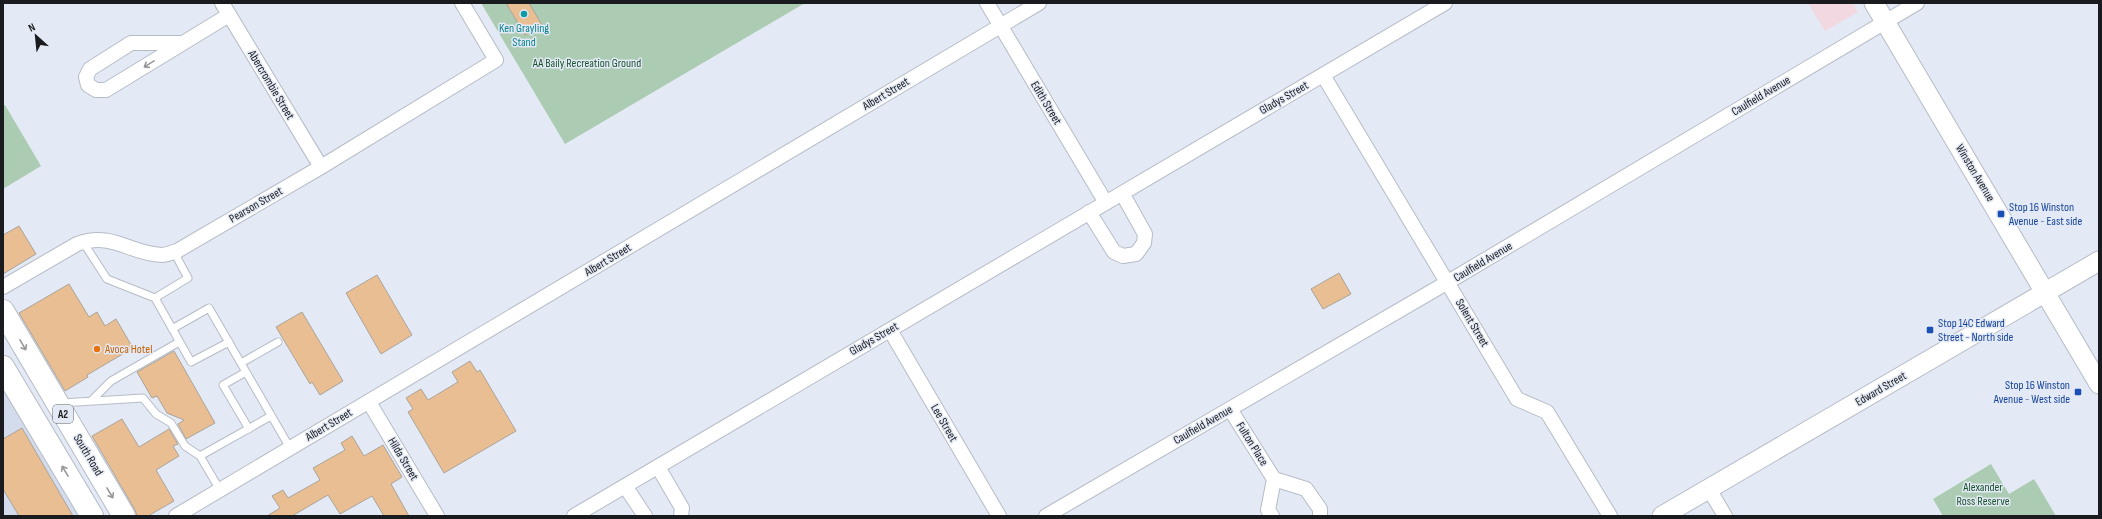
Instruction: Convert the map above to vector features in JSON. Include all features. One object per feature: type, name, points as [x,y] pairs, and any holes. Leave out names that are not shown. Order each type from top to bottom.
[{"type":"highway","name":"South Road","points":[[3,311],[124,516]]},
{"type":"highway","name":"A2","points":[[3,367],[92,516]]},
{"type":"street","name":"Pearson Street","points":[[3,287],[83,242],[90,240],[105,239],[150,253],[163,255],[174,252],[321,167],[496,60],[462,3]]},
{"type":"street","name":"Edith Street","points":[[987,3],[1106,203]]},
{"type":"street","name":"Albert Street","points":[[176,516],[1039,3]]},
{"type":"street","name":"Gladys Street","points":[[574,516],[1445,3]]},
{"type":"street","name":"Winston Avenue","points":[[1874,3],[2099,384]]},
{"type":"street","name":"Caulfield Avenue","points":[[1046,516],[1448,282],[1917,3]]},
{"type":"street","points":[[182,43],[131,43],[90,68],[86,77],[88,85],[96,90],[106,90],[182,43],[226,9]]},
{"type":"street","name":"Abercrombie Street","points":[[226,9],[321,167]]},
{"type":"street","name":"Solent Street","points":[[1323,75],[1517,399],[1547,412],[1610,516]]},
{"type":"street","points":[[1089,212],[1114,252],[1124,256],[1136,254],[1144,243],[1145,234],[1122,193]]},
{"type":"street","name":"Edward Street","points":[[1662,516],[2099,261]]},
{"type":"street","name":"Lee Street","points":[[890,330],[999,516]]},
{"type":"street","name":"Hilda Street","points":[[369,402],[437,516]]},
{"type":"street","name":"Fulton Place","points":[[1230,409],[1274,479],[1306,489],[1320,509],[1320,516]]},
{"type":"street","points":[[658,466],[682,508],[681,516]]},
{"type":"street","name":"Fulton Place","points":[[1272,516],[1268,510],[1274,479]]},
{"type":"street","points":[[625,486],[645,516]]},
{"type":"street","points":[[1709,489],[1725,516]]},
{"type":"lane","points":[[83,242],[107,279],[155,298],[191,362],[229,342]]},
{"type":"lane","points":[[155,298],[188,278],[174,252]]},
{"type":"lane","points":[[172,329],[209,308],[290,448]]},
{"type":"lane","points":[[92,400],[111,381],[179,342]]},
{"type":"lane","points":[[241,363],[278,342]]},
{"type":"lane","points":[[246,372],[223,385],[249,429]]},
{"type":"lane","points":[[57,403],[143,398],[156,414],[171,423],[185,446],[200,456],[220,490]]},
{"type":"lane","points":[[200,456],[271,416]]},
{"type":"shaded area","points":[[1808,3],[1853,3],[1858,12],[1825,31]]},
{"type":"shaded area","points":[[3,387],[80,516],[3,516]]},
{"type":"green space","name":"AA Baily Recreation Ground","points":[[481,3],[805,3],[565,144]]},
{"type":"green space","points":[[5,105],[41,166],[3,189],[3,106]]},
{"type":"green space","name":"Alexander Ross Reserve","points":[[1991,464],[2009,494],[2034,479],[2056,516],[1943,516],[1933,499]]},
{"type":"building","name":"Ken Grayling Stand","points":[[506,3],[529,3],[542,25],[525,35]]},
{"type":"building","points":[[19,226],[36,254],[3,274],[3,235]]},
{"type":"building","points":[[1339,273],[1351,294],[1323,309],[1311,289]]},
{"type":"building","points":[[377,275],[412,335],[381,354],[346,293]]},
{"type":"building","points":[[69,284],[89,317],[97,312],[105,326],[116,319],[133,348],[87,375],[88,377],[65,391],[19,313]]},
{"type":"building","points":[[302,312],[343,381],[320,395],[312,382],[310,384],[276,327]]},
{"type":"building","points":[[174,351],[215,423],[186,439],[178,424],[184,420],[167,413],[157,396],[152,398],[137,372]]},
{"type":"building","points":[[470,361],[477,372],[480,370],[516,431],[444,473],[408,412],[413,409],[406,398],[421,389],[428,400],[458,382],[452,372]]},
{"type":"building","points":[[122,419],[139,447],[169,429],[178,444],[173,446],[179,456],[156,470],[174,501],[148,516],[137,516],[92,436]]},
{"type":"building","points":[[22,428],[73,516],[19,516],[3,489],[3,439]]},
{"type":"building","points":[[352,436],[364,456],[383,445],[402,477],[391,484],[409,516],[384,516],[372,496],[340,514],[328,495],[292,516],[267,516],[280,508],[272,496],[283,490],[288,498],[320,480],[313,468],[345,450],[341,443]]},
{"type":"place","name":"Ken Grayling Stand","points":[[524,14]]},
{"type":"place","name":"Stop 16 Winston Avenue - East side","points":[[2001,214]]},
{"type":"place","name":"Stop 14C Edward Street - North side","points":[[1930,330]]},
{"type":"place","name":"Avoca Hotel","points":[[97,349]]},
{"type":"place","name":"Stop 16 Winston Avenue - West side","points":[[2078,392]]}]
